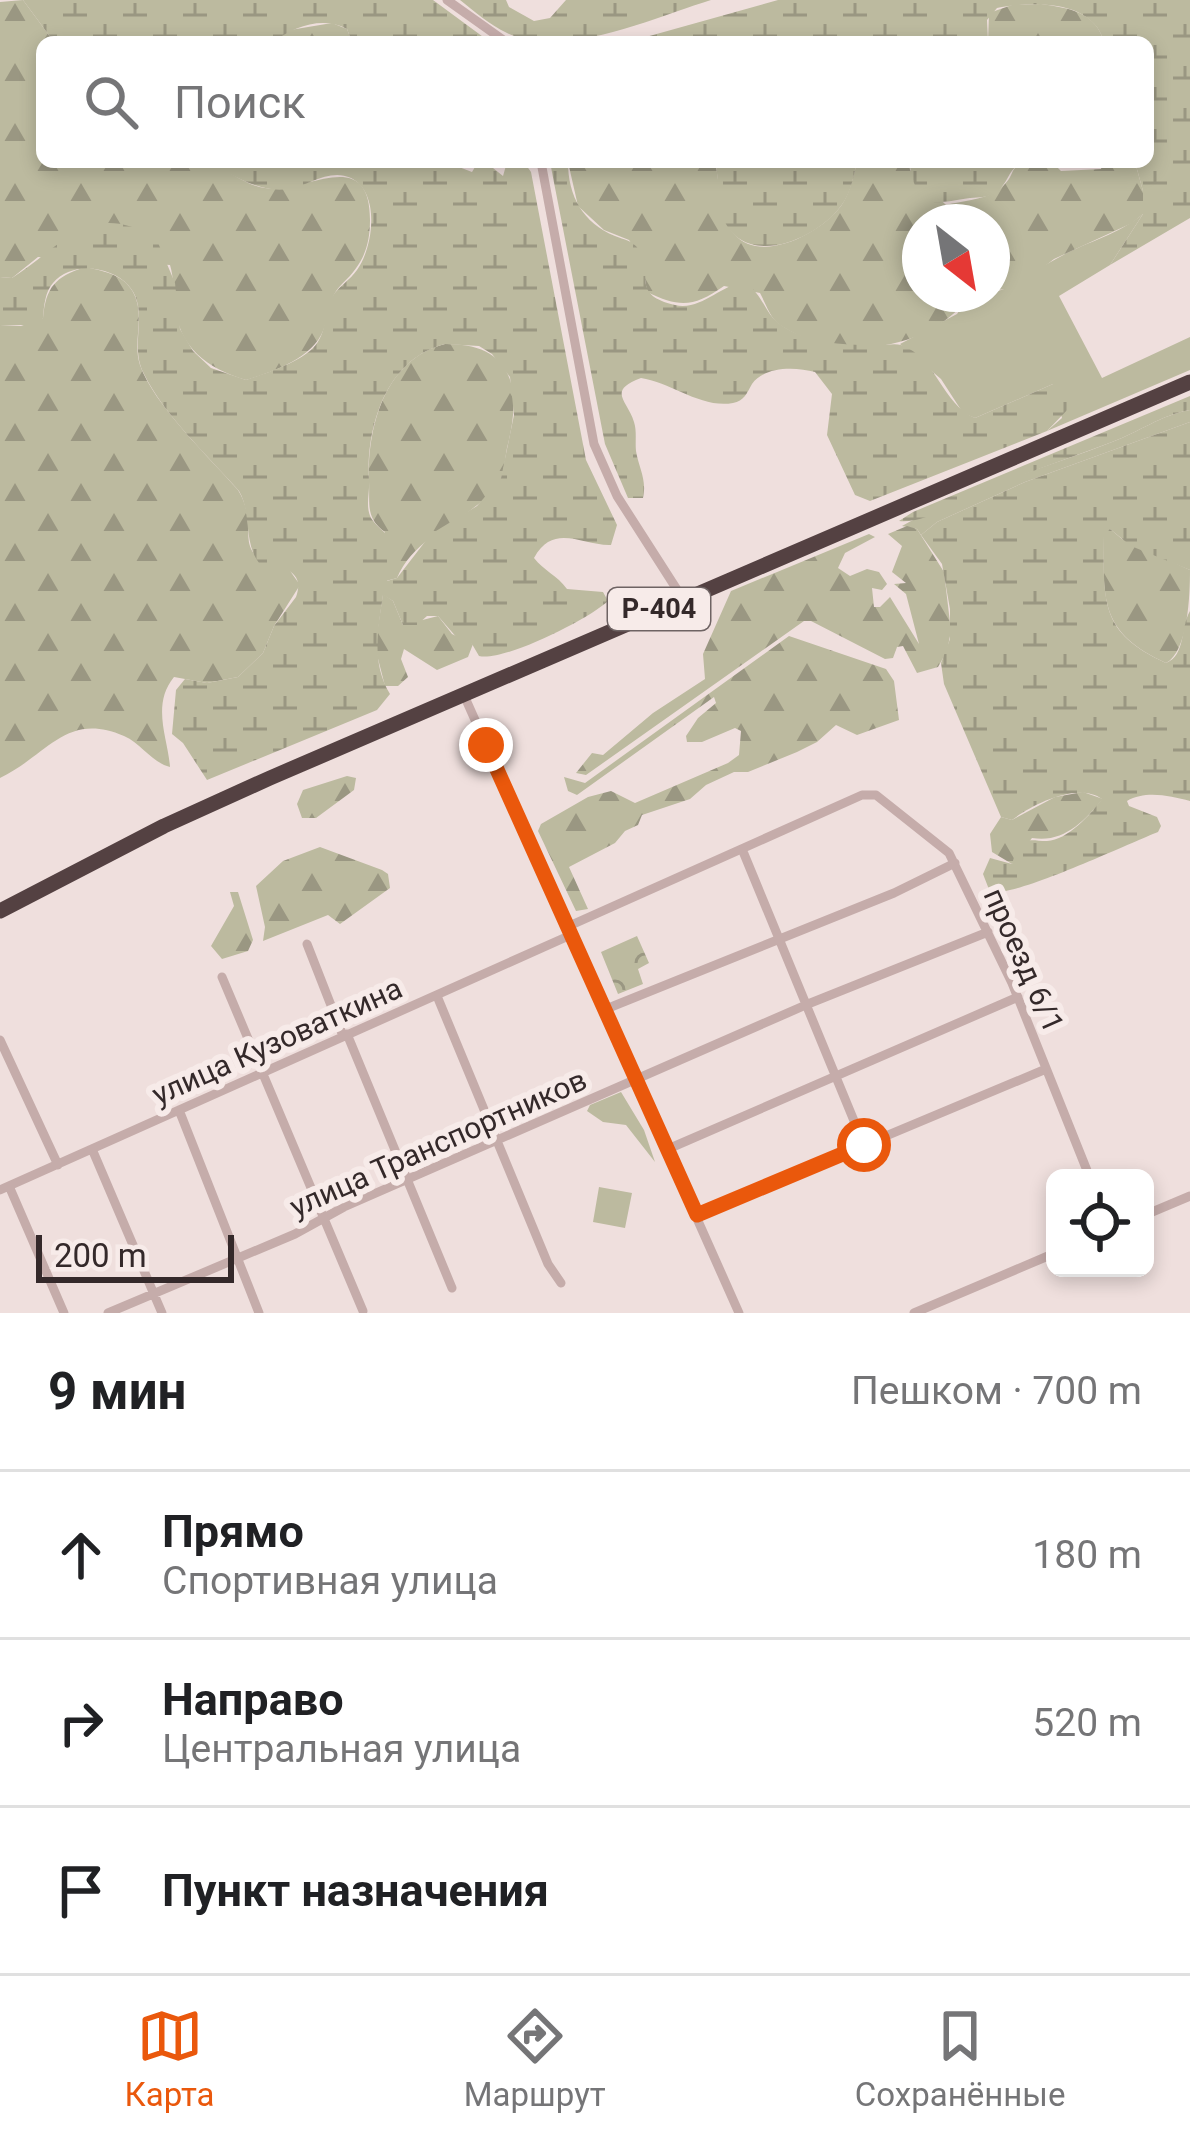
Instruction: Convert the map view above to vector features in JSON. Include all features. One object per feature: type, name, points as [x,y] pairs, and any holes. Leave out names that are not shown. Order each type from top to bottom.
[{"type":"highway","name":"Р-404","points":[[0,911],[164,826],[1190,382]]},
{"type":"street","points":[[447,0],[498,36]]},
{"type":"street","points":[[543,168],[594,444],[617,496],[682,599]]},
{"type":"street","points":[[463,694],[739,1313]]},
{"type":"street","name":"улица Кузоваткина","points":[[5,1188],[436,996],[742,849],[872,794]]},
{"type":"street","name":"проезд 6/1","points":[[872,794],[939,842],[955,863],[1018,997],[1086,1169]]},
{"type":"street","points":[[742,849],[864,1145]]},
{"type":"street","points":[[606,1009],[894,893],[955,863]]},
{"type":"street","name":"улица Транспортников","points":[[108,1313],[808,1004],[988,932]]},
{"type":"street","points":[[307,944],[452,1288]]},
{"type":"street","points":[[222,977],[363,1311]]},
{"type":"street","points":[[436,996],[548,1264],[561,1283]]},
{"type":"street","points":[[668,1150],[1018,997]]},
{"type":"street","points":[[0,1040],[58,1165]]},
{"type":"street","points":[[697,1215],[1046,1069]]},
{"type":"street","points":[[179,1110],[260,1312]]},
{"type":"street","points":[[92,1149],[162,1313]]},
{"type":"street","points":[[5,1188],[64,1313]]},
{"type":"street","points":[[1154,1211],[1190,1196]]},
{"type":"street","points":[[914,1313],[1046,1257]]},
{"type":"green space","points":[[23,0],[50,36],[36,36],[36,168],[220,168],[265,188],[332,177],[359,183],[367,197],[370,220],[364,255],[335,294],[320,336],[304,354],[246,380],[208,363],[182,333],[170,265],[38,257],[12,278],[0,277],[0,2]]},
{"type":"green space","points":[[23,0],[433,0],[482,36],[350,36],[338,25],[319,23],[283,36],[50,36]]},
{"type":"green space","points":[[460,0],[506,0],[509,7],[534,21],[550,18],[566,0],[711,0],[595,36],[517,36],[488,22]]},
{"type":"green space","points":[[778,0],[1190,0],[1190,218],[1110,265],[1143,214],[1137,168],[1154,168],[1154,36],[1101,36],[1088,18],[1075,11],[1027,4],[997,8],[987,20],[988,36],[649,36]]},
{"type":"green space","points":[[1012,5],[1071,10],[1088,18],[1102,36],[988,36],[989,13]]},
{"type":"green space","points":[[332,23],[347,29],[350,36],[282,36],[290,30]]},
{"type":"green space","points":[[216,168],[462,168],[472,172],[493,168],[503,176],[505,168],[528,168],[586,460],[617,525],[611,545],[560,538],[542,547],[534,558],[567,589],[603,592],[608,601],[565,628],[507,652],[479,656],[472,644],[458,639],[438,616],[403,625],[393,601],[383,595],[378,658],[390,694],[377,710],[207,780],[172,734],[176,690],[185,679],[207,683],[238,677],[263,653],[274,626],[296,597],[297,580],[289,571],[259,563],[239,491],[187,435],[144,374],[138,351],[138,305],[128,285],[102,270],[70,271],[50,287],[43,318],[35,325],[0,325],[0,277],[12,278],[79,231],[113,223],[133,227],[156,238],[175,283],[180,329],[193,351],[211,368],[246,380],[290,363],[318,342],[332,297],[363,260],[371,221],[361,185],[343,175],[277,190]],"holes":[[[445,344],[479,346],[510,377],[514,415],[501,478],[477,506],[431,534],[397,578],[387,581],[390,538],[371,518],[368,504],[371,438],[384,398],[408,364],[425,352]]]},
{"type":"green space","points":[[551,168],[569,168],[574,197],[594,224],[637,247],[648,289],[661,301],[693,304],[745,282],[776,321],[802,336],[837,343],[898,344],[913,351],[955,403],[975,418],[1053,384],[1069,385],[1074,393],[1071,406],[1047,431],[870,501],[855,495],[827,435],[832,394],[815,372],[772,371],[758,378],[740,400],[721,404],[641,378],[624,387],[622,397],[635,425],[643,498],[628,498],[605,444]]},
{"type":"green space","points":[[569,168],[716,168],[722,209],[734,234],[746,243],[774,246],[805,235],[832,216],[847,196],[855,168],[910,168],[945,204],[902,204],[902,312],[955,312],[933,328],[883,346],[829,345],[780,325],[760,293],[724,286],[687,303],[647,292],[642,259],[629,240],[604,230],[578,206]]},
{"type":"green space","points":[[716,168],[855,168],[847,196],[830,218],[781,244],[747,243],[733,234],[720,205]]},
{"type":"green space","points":[[911,168],[1014,168],[998,191],[984,197],[935,202],[921,197]]},
{"type":"green space","points":[[1016,168],[1137,168],[1143,214],[1054,259],[1010,288],[1010,204],[951,204],[995,192]]},
{"type":"green space","points":[[1143,214],[1110,265],[1059,296],[1102,378],[1190,337],[1190,370],[1047,431],[1062,418],[1053,384],[975,418],[963,413],[941,379],[900,344],[958,312],[1010,312],[1010,286]]},
{"type":"green space","points":[[85,267],[118,277],[129,286],[137,301],[138,356],[147,380],[170,414],[238,490],[248,518],[251,549],[257,557],[288,568],[300,585],[263,653],[238,677],[207,683],[174,677],[162,710],[170,767],[124,736],[87,729],[58,739],[0,778],[0,325],[21,326],[43,318],[54,285]]},
{"type":"green space","points":[[445,344],[486,352],[508,374],[513,408],[503,472],[487,497],[430,538],[397,578],[386,581],[385,532],[371,516],[369,503],[376,418],[394,380],[408,364]]},
{"type":"green space","points":[[1190,396],[1190,410],[929,516],[899,521],[913,512]]},
{"type":"green space","points":[[1190,410],[1190,422],[1025,482],[937,522],[921,535],[917,529],[902,526],[979,490]]},
{"type":"green space","points":[[1190,422],[1190,570],[1131,546],[1110,529],[1103,537],[1106,598],[1117,627],[1128,640],[1166,663],[1180,648],[1190,611],[1190,801],[1158,795],[1127,801],[1157,817],[1158,832],[1046,879],[990,892],[983,874],[990,858],[1012,864],[1018,844],[1063,836],[1102,799],[1069,794],[1012,820],[1001,817],[944,684],[941,663],[950,639],[950,609],[942,564],[921,535],[937,522],[1025,482]]},
{"type":"green space","points":[[907,526],[917,529],[944,572],[951,631],[938,667],[917,673],[903,646],[897,647],[893,658],[885,659],[804,621],[586,775],[576,773],[592,753],[603,755],[653,713],[705,679],[703,654],[731,591],[869,534],[875,537],[845,553],[838,568],[850,576],[867,569],[879,572],[887,584],[882,590],[872,588],[874,607],[890,597],[919,644],[906,594],[894,584],[906,583],[892,572],[902,546],[888,534]]},
{"type":"green space","points":[[1109,528],[1122,539],[1190,570],[1183,635],[1166,663],[1128,640],[1110,613],[1103,559],[1103,536]]},
{"type":"green space","points":[[383,594],[393,601],[403,625],[438,616],[452,634],[473,644],[468,657],[437,670],[404,649],[401,659],[408,677],[398,686],[385,686],[375,647]]},
{"type":"green space","points":[[789,636],[886,669],[894,681],[899,720],[857,735],[836,725],[797,752],[748,772],[734,772],[690,799],[642,815],[638,825],[615,843],[569,867],[588,909],[576,911],[538,831],[541,824],[588,797],[611,791],[635,803],[728,763],[739,755],[741,731],[735,728],[702,742],[687,742],[698,718],[716,703],[714,697],[577,795],[568,791],[564,777],[585,783]]},
{"type":"green space","points":[[347,776],[356,778],[354,790],[316,818],[302,818],[297,804],[303,790]]},
{"type":"green space","points":[[1083,792],[1103,799],[1072,829],[1054,837],[1032,838],[1012,864],[992,852],[990,834],[1001,817],[1012,820],[1055,797]]},
{"type":"green space","points":[[320,847],[382,870],[388,874],[390,888],[340,924],[328,915],[263,941],[265,927],[256,886],[283,861]]},
{"type":"green space","points":[[230,892],[238,892],[253,940],[248,951],[222,959],[211,946],[234,906]]},
{"type":"green space","points":[[637,936],[649,963],[638,969],[643,984],[618,994],[601,952]]},
{"type":"green space","points":[[621,1092],[644,1130],[655,1162],[626,1125],[603,1122],[587,1111],[590,1105]]},
{"type":"green space","points":[[599,1187],[632,1193],[625,1228],[593,1222]]},
{"type":"route","points":[[486,745],[697,1215],[864,1145]]}]
